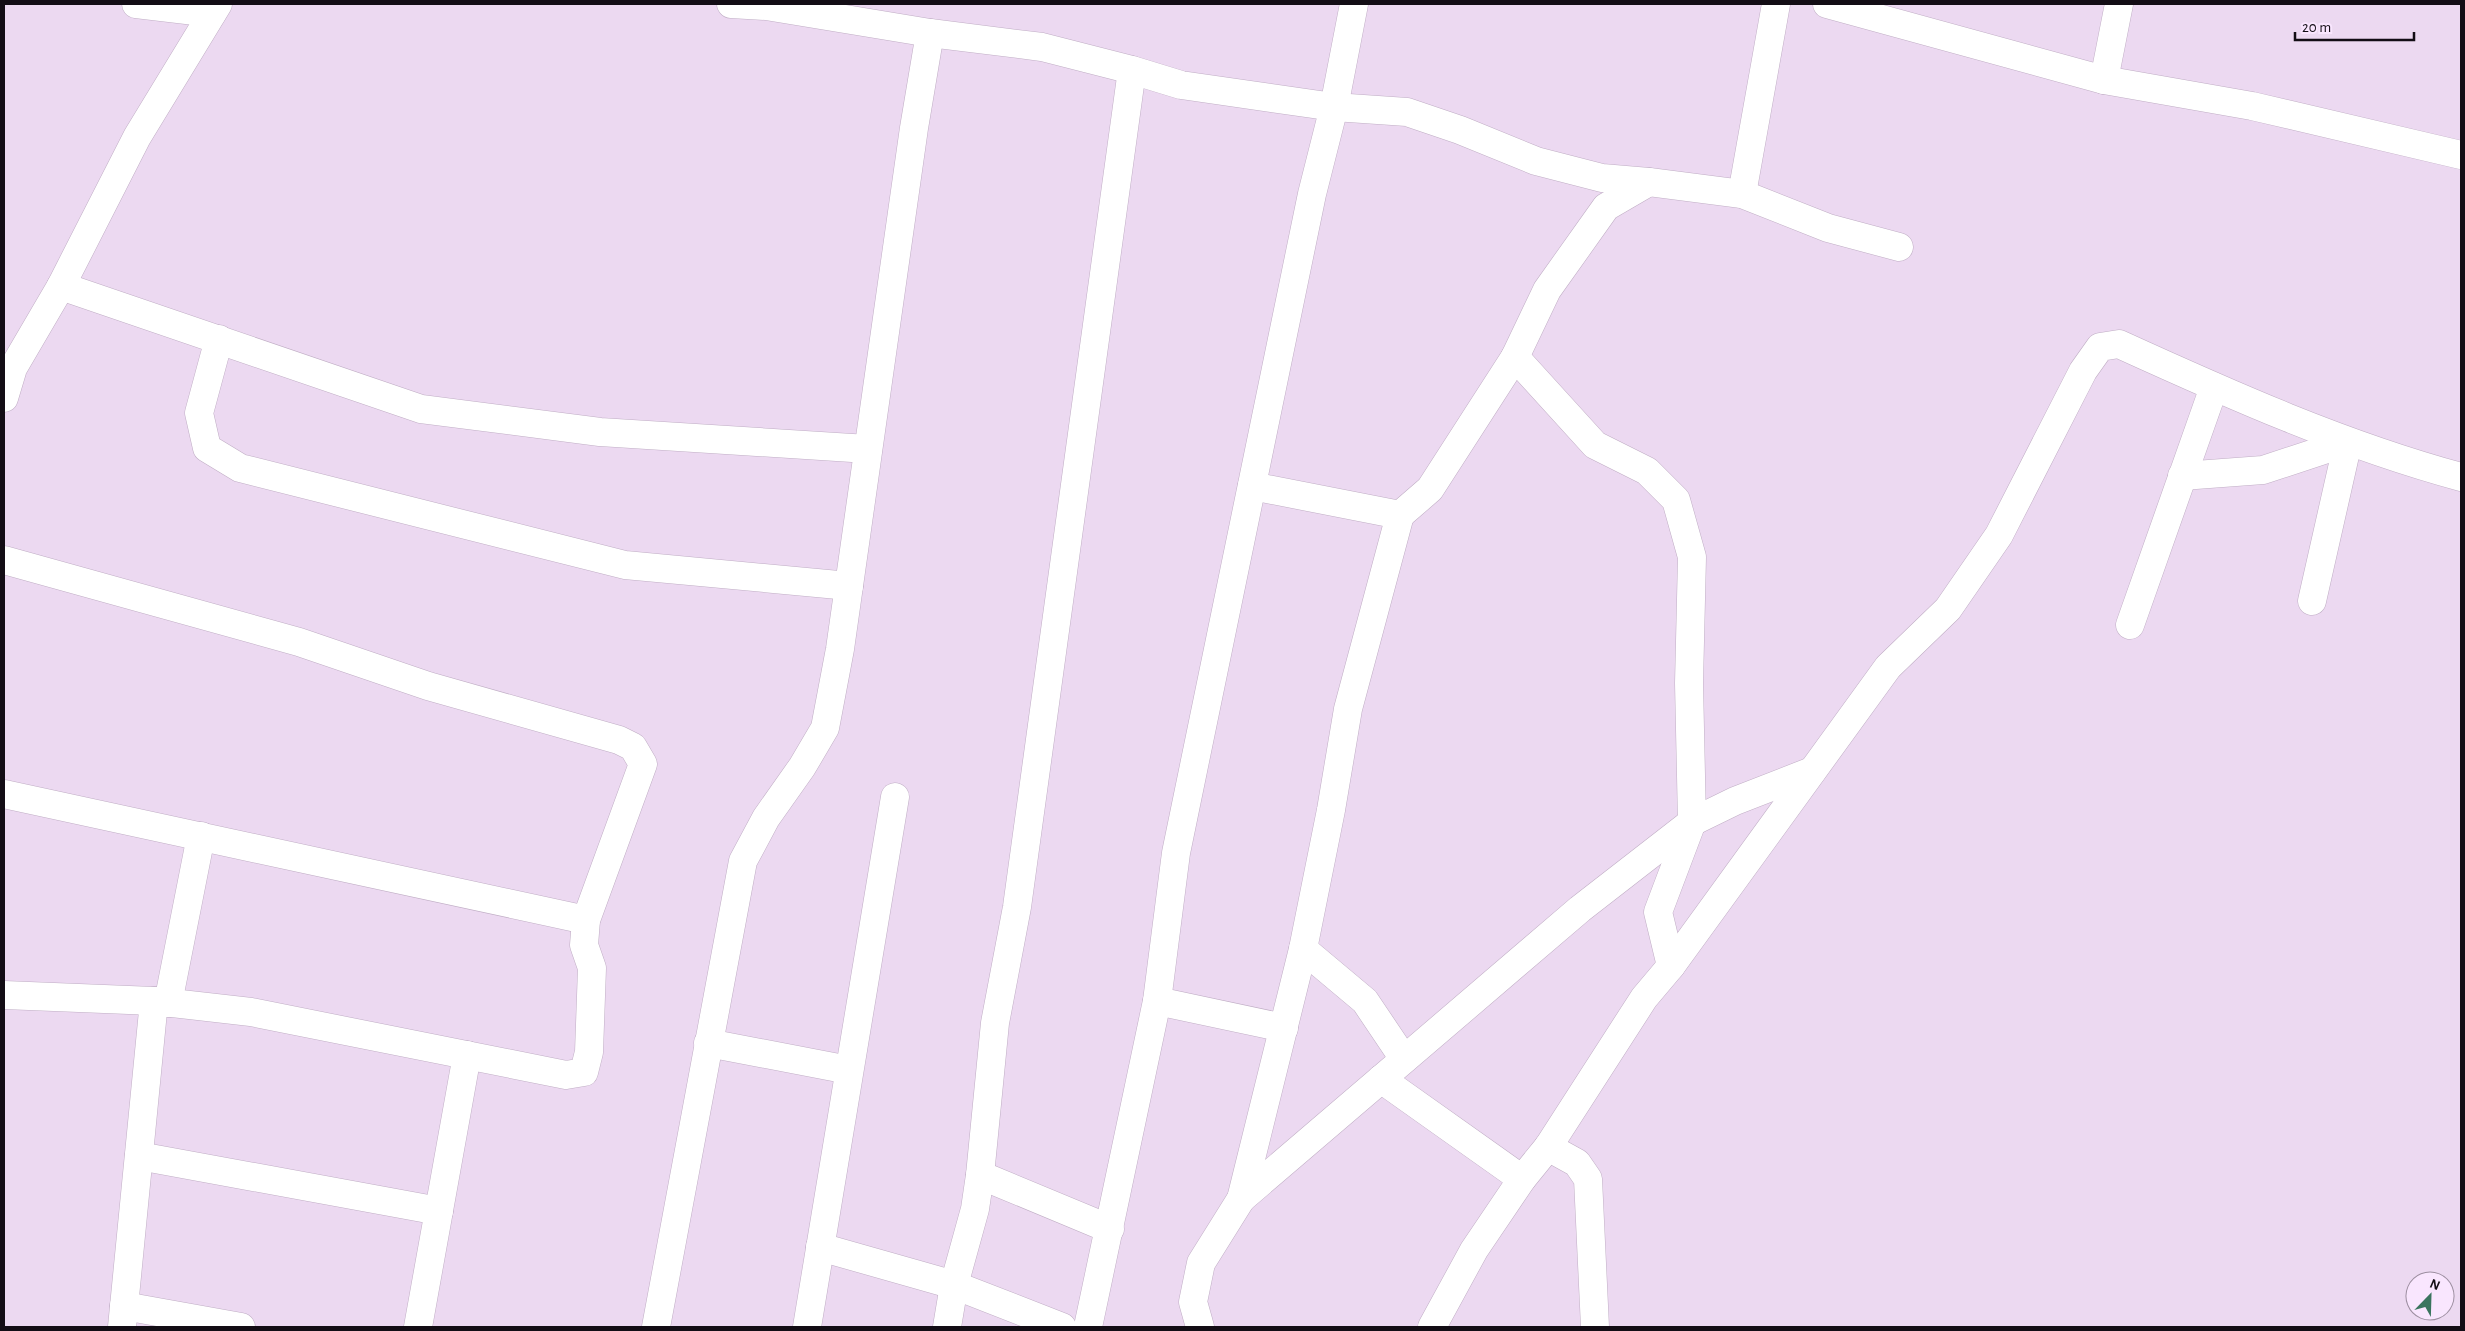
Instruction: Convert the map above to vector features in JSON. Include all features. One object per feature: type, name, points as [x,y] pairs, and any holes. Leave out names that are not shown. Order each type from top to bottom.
[{"type":"street","points":[[4,398],[13,368],[61,286],[138,137],[215,8],[136,4]]},
{"type":"street","points":[[731,4],[766,6],[930,33],[1042,47],[1132,70],[1181,85],[1334,107],[1407,112],[1460,130],[1536,161],[1602,178],[1742,194],[1828,228],[1899,247]]},
{"type":"street","points":[[1088,1327],[1157,1001],[1176,853],[1312,194],[1334,107],[1354,4]]},
{"type":"street","points":[[1742,194],[1776,4]]},
{"type":"street","points":[[1827,4],[2104,80],[2252,106],[2461,155]]},
{"type":"street","points":[[2104,80],[2119,4]]},
{"type":"street","points":[[656,1327],[743,862],[766,818],[802,768],[825,728],[849,586],[914,128],[930,33]]},
{"type":"street","points":[[947,1327],[954,1285],[975,1209],[995,1023],[1017,907],[1132,70]]},
{"type":"street","points":[[1241,1199],[1303,949],[1332,810],[1348,709],[1400,515],[1430,489],[1516,357],[1547,290],[1606,207],[1649,182]]},
{"type":"street","points":[[61,286],[422,409],[600,432],[868,449]]},
{"type":"street","points":[[219,339],[199,413],[207,448],[240,468],[625,564],[849,586]]},
{"type":"street","points":[[1432,1327],[1474,1250],[1522,1178],[1548,1147],[1644,998],[1671,966],[1888,668],[1948,609],[1982,560],[1999,535],[2083,370],[2100,347],[2120,344],[2348,442],[2404,462],[2461,477]]},
{"type":"street","points":[[1516,357],[1596,445],[1647,471],[1676,500],[1692,557],[1689,683],[1692,822],[1658,912],[1671,966]]},
{"type":"street","points":[[2130,625],[2214,386]]},
{"type":"street","points":[[2182,476],[2263,470],[2348,442]]},
{"type":"street","points":[[2312,601],[2348,442]]},
{"type":"street","points":[[1252,486],[1400,515]]},
{"type":"street","points":[[4,560],[299,642],[428,686],[619,740],[633,747],[643,764],[586,920],[584,945],[592,968],[589,1052],[584,1072],[566,1075],[250,1012],[161,1002],[4,995]]},
{"type":"street","points":[[1200,1327],[1193,1302],[1201,1262],[1241,1199],[1580,909],[1692,822],[1735,801],[1812,771]]},
{"type":"street","points":[[4,794],[586,920]]},
{"type":"street","points":[[807,1327],[895,797]]},
{"type":"street","points":[[200,836],[161,1002],[139,1156],[123,1317],[240,1327]]},
{"type":"street","points":[[1303,949],[1365,1001],[1404,1059]]},
{"type":"street","points":[[1157,1001],[1284,1028]]},
{"type":"street","points":[[708,1043],[849,1070]]},
{"type":"street","points":[[418,1327],[467,1055]]},
{"type":"street","points":[[1381,1080],[1522,1178]]},
{"type":"street","points":[[1548,1147],[1577,1163],[1588,1179],[1596,1327]]},
{"type":"street","points":[[139,1156],[440,1211]]},
{"type":"street","points":[[980,1174],[1110,1229]]},
{"type":"street","points":[[820,1247],[954,1285],[1062,1327]]}]
